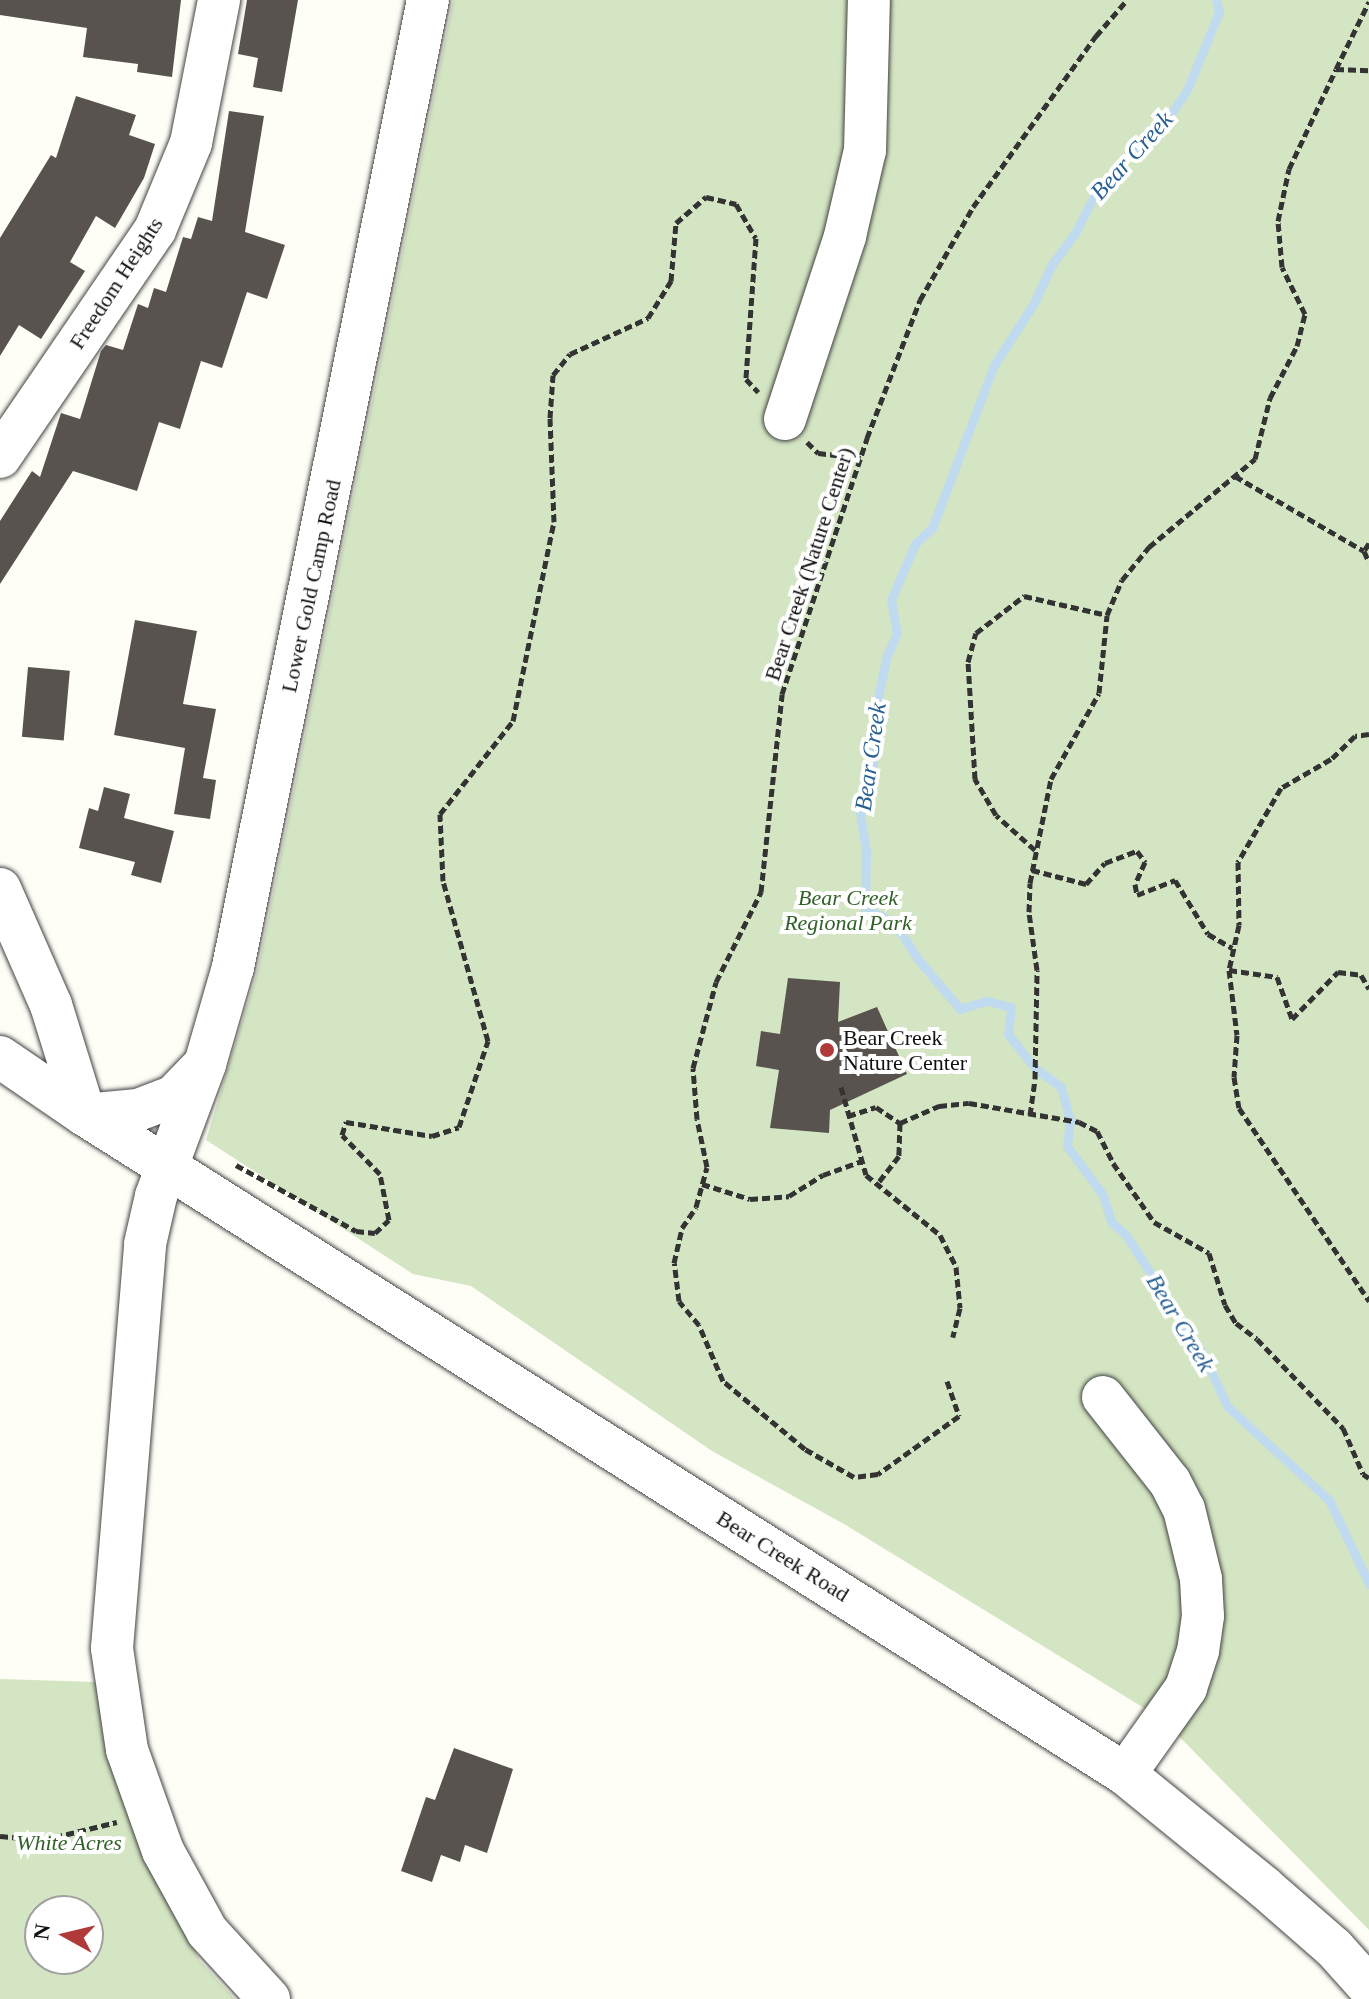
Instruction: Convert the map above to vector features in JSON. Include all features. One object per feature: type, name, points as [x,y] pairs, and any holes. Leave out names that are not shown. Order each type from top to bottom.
[{"type":"street","name":"Freedom Heights","points":[[0,457],[155,230],[191,143],[219,0]]},
{"type":"street","name":"Lower Gold Camp Road","points":[[269,1999],[207,1931],[163,1851],[127,1750],[112,1648],[145,1244],[178,1171],[233,967],[428,0]]},
{"type":"street","points":[[785,419],[845,236],[865,150],[869,0]]},
{"type":"street","points":[[0,889],[51,1005],[85,1115],[138,1110],[174,1096],[205,1064]]},
{"type":"street","name":"Bear Creek Road","points":[[0,1057],[85,1115],[178,1171],[1125,1774],[1334,1948],[1369,1987]]},
{"type":"street","points":[[1103,1397],[1170,1482],[1184,1509],[1201,1579],[1203,1616],[1198,1651],[1186,1688],[1125,1774]]},
{"type":"path","name":"Bear Creek (Nature Center)","points":[[947,1381],[959,1416],[878,1474],[854,1477],[805,1449],[723,1381],[699,1325],[679,1301],[674,1263],[682,1228],[696,1207],[707,1167],[697,1119],[693,1068],[716,982],[761,892],[782,694],[861,458],[920,300],[973,207],[1096,36],[1127,0]]},
{"type":"path","points":[[1030,1115],[1037,970],[1029,912],[1032,870],[1051,779],[1099,693],[1107,615],[1122,580],[1149,547],[1255,459],[1270,398],[1297,346],[1305,314],[1282,267],[1278,221],[1289,169],[1369,2]]},
{"type":"path","points":[[1336,69],[1369,70]]},
{"type":"path","points":[[178,1171],[236,1165],[356,1231],[375,1233],[389,1220],[380,1174],[342,1135],[346,1122],[432,1136],[459,1127],[488,1041],[443,881],[440,814],[513,721],[554,522],[550,418],[553,375],[570,354],[648,318],[671,281],[676,223],[706,197],[736,204],[756,238],[746,379],[818,453],[861,458]]},
{"type":"path","points":[[1235,476],[1364,551],[1369,562]]},
{"type":"path","points":[[1364,551],[1369,543]]},
{"type":"path","points":[[1036,851],[996,815],[975,779],[968,662],[976,633],[1024,596],[1107,615]]},
{"type":"path","points":[[1369,734],[1355,736],[1331,759],[1281,788],[1238,862],[1239,925],[1229,970],[1237,1035],[1234,1077],[1239,1108],[1369,1301]]},
{"type":"path","points":[[1032,870],[1086,884],[1105,863],[1137,851],[1145,862],[1135,884],[1137,895],[1175,880],[1208,934],[1232,948]]},
{"type":"path","points":[[1229,970],[1277,977],[1292,1019],[1338,972],[1361,975],[1369,989]]},
{"type":"path","points":[[841,1087],[866,1175],[940,1235],[956,1267],[960,1308],[953,1337]]},
{"type":"path","points":[[900,1123],[939,1106],[969,1103],[1079,1122],[1097,1131],[1113,1163],[1154,1222],[1209,1253],[1225,1305],[1236,1323],[1257,1339],[1343,1428],[1363,1474],[1369,1478]]},
{"type":"path","points":[[848,1116],[876,1107],[900,1123]]},
{"type":"path","points":[[877,1184],[899,1156],[900,1123]]},
{"type":"path","points":[[702,1184],[750,1199],[789,1196],[823,1175],[862,1161]]},
{"type":"path","points":[[0,1836],[43,1840],[95,1830],[148,1811]]},
{"type":"green space","name":"Bear Creek Regional Park","points":[[453,0],[1369,0],[1369,1930],[1162,1719],[844,1524],[712,1451],[471,1286],[413,1274],[206,1140],[257,972]]},
{"type":"green space","name":"White Acres","points":[[0,1679],[96,1682],[144,1853],[200,1961],[235,1999],[0,1999]]},
{"type":"building","points":[[0,0],[181,0],[172,77],[137,72],[138,64],[83,57],[87,28],[0,15]]},
{"type":"building","points":[[247,0],[298,0],[282,92],[253,87],[258,58],[238,54]]},
{"type":"building","points":[[76,96],[136,115],[129,135],[155,144],[144,178],[115,228],[96,216],[70,262],[85,271],[41,339],[19,325],[0,356],[0,238],[51,155],[56,158]]},
{"type":"building","points":[[229,111],[264,116],[245,232],[285,245],[267,299],[247,292],[222,368],[201,361],[180,429],[159,422],[137,491],[73,471],[0,584],[0,521],[32,471],[40,477],[61,413],[80,419],[101,351],[106,345],[123,350],[138,304],[148,308],[154,288],[166,292],[183,237],[191,239],[198,217],[212,221]]},
{"type":"building","points":[[135,620],[197,631],[183,704],[216,709],[203,778],[216,780],[210,819],[174,814],[185,748],[114,735]]},
{"type":"building","points":[[28,667],[70,671],[64,740],[22,737]]},
{"type":"building","points":[[104,787],[130,794],[124,818],[174,831],[161,883],[131,875],[135,862],[79,848],[89,808],[98,811]]},
{"type":"building","name":"Bear Creek Nature Center","points":[[788,978],[840,982],[838,1022],[877,1007],[907,1074],[830,1110],[829,1133],[770,1128],[779,1070],[756,1066],[761,1031],[780,1034]]},
{"type":"building","points":[[454,1748],[513,1769],[487,1853],[465,1845],[460,1862],[441,1855],[432,1882],[401,1871],[426,1797],[435,1800]]},
{"type":"waterway","name":"Bear Creek","points":[[1216,0],[1219,12],[1187,90],[1167,120],[1133,149],[1095,194],[1075,233],[1051,266],[1034,303],[994,365],[932,528],[915,544],[891,600],[897,633],[887,655],[875,711],[872,784],[860,813],[866,850],[865,909],[886,918],[901,933],[917,958],[960,1009],[987,1001],[1011,1007],[1008,1034],[1035,1068],[1061,1087],[1070,1121],[1067,1146],[1103,1195],[1111,1222],[1125,1234],[1203,1354],[1227,1406],[1329,1500],[1369,1584]]},
{"type":"place","name":"Bear Creek Nature Center","points":[[827,1050]]}]
